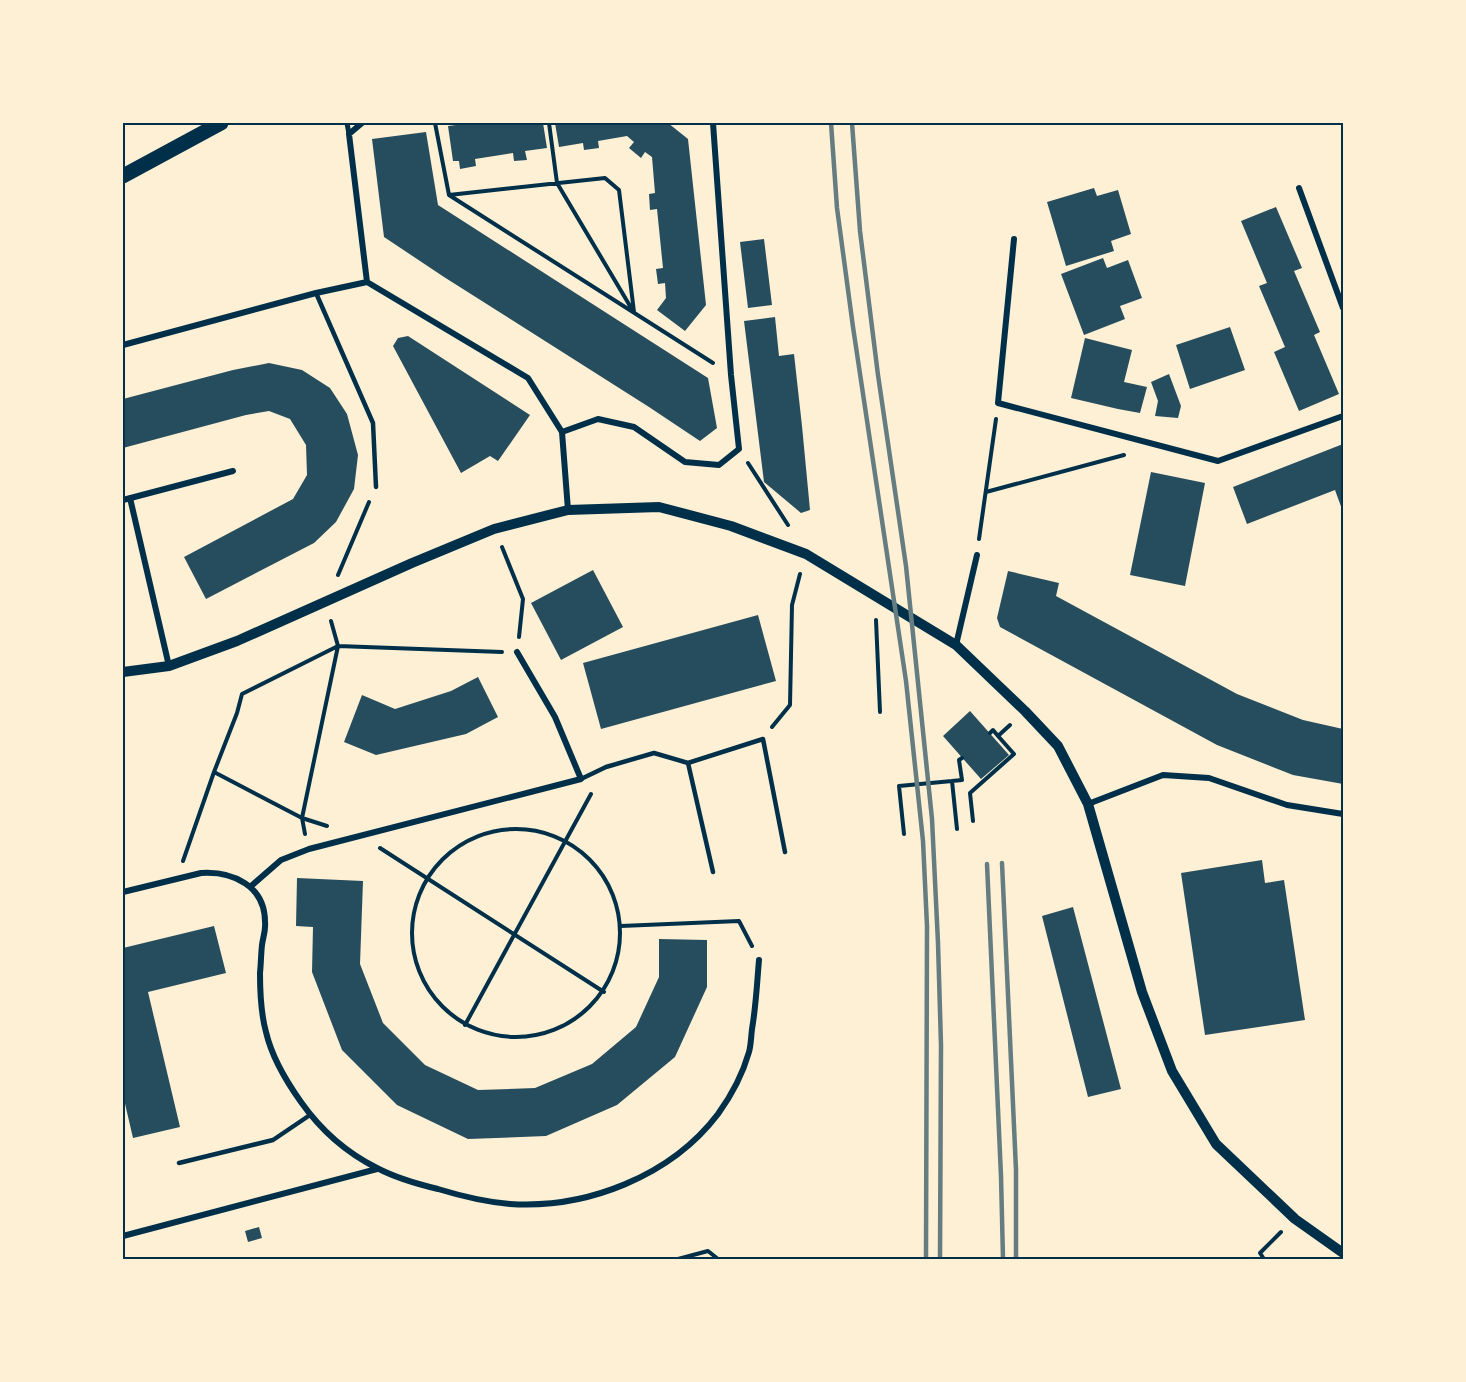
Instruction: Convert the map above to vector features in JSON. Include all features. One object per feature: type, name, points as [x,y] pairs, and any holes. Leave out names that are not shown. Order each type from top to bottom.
[{"type":"main road","points":[[123,176],[221,123]]},
{"type":"street","points":[[347,123],[367,282]]},
{"type":"street","points":[[349,134],[362,123]]},
{"type":"street","points":[[562,432],[598,419],[634,427],[685,462],[719,465],[740,449],[731,375],[713,123]]},
{"type":"street","points":[[1299,188],[1343,308]]},
{"type":"street","points":[[1014,239],[998,404],[1218,461],[1343,416]]},
{"type":"street","points":[[123,345],[316,293],[367,282],[528,378],[562,432],[568,510]]},
{"type":"street","points":[[169,666],[127,499],[233,471]]},
{"type":"street","points":[[123,672],[169,666],[237,640],[494,529],[568,510],[659,507],[731,526],[806,554],[956,645],[1058,746],[1088,804],[1142,992],[1172,1071],[1216,1144],[1295,1219],[1343,1253]]},
{"type":"street","points":[[956,645],[977,555]]},
{"type":"street","points":[[250,887],[281,860],[309,849],[581,779],[555,717],[518,652]]},
{"type":"street","points":[[1088,804],[1163,776],[1209,778],[1287,805],[1343,814]]},
{"type":"street","points":[[123,892],[201,873],[241,880],[250,887],[260,898],[266,924],[260,976],[266,1032],[276,1061],[310,1115],[355,1156],[377,1169],[405,1180],[487,1202],[543,1204],[597,1194],[633,1181],[667,1162],[697,1138],[719,1113],[735,1085],[749,1051],[759,960]]},
{"type":"street","points":[[123,1236],[377,1169]]},
{"type":"lane","points":[[316,293],[373,423],[376,487]]},
{"type":"lane","points":[[581,779],[606,767],[654,753],[688,763],[763,739],[785,852]]},
{"type":"lane","points":[[688,763],[713,872]]},
{"type":"lane","points":[[179,1163],[273,1140],[310,1115]]},
{"type":"path","points":[[435,123],[449,195],[731,375]]},
{"type":"path","points":[[549,123],[557,183],[634,313]]},
{"type":"path","points":[[449,195],[605,178],[619,190],[634,313]]},
{"type":"path","points":[[977,555],[998,404]]},
{"type":"path","points":[[986,492],[1158,446]]},
{"type":"path","points":[[740,449],[806,554],[792,605],[790,705],[763,739]]},
{"type":"path","points":[[309,849],[302,818],[338,646],[326,602],[376,487]]},
{"type":"path","points":[[176,879],[242,694],[338,646],[518,652],[524,599],[494,529]]},
{"type":"path","points":[[878,652],[880,712]]},
{"type":"path","points":[[998,736],[1025,711]]},
{"type":"path","points":[[973,821],[970,793],[1014,754],[993,730],[990,733]]},
{"type":"path","points":[[903,834],[899,786],[962,780],[959,760],[962,758]]},
{"type":"path","points":[[465,1025],[606,767]]},
{"type":"path","points":[[214,772],[302,818],[360,836],[604,992]]},
{"type":"path","points":[[952,781],[957,830]]},
{"type":"path","points":[[502,828],[539,829],[566,839],[600,868],[621,926],[618,960],[604,992],[572,1023],[531,1037],[489,1035],[465,1025],[427,990],[411,947],[425,878],[459,843],[502,828]]},
{"type":"path","points":[[621,926],[739,921],[759,960]]},
{"type":"path","points":[[1264,1259],[1260,1253],[1295,1219]]},
{"type":"path","points":[[678,1259],[708,1251],[718,1259]]},
{"type":"building","points":[[472,123],[543,123],[547,148],[525,151],[527,160],[514,161],[513,153],[475,159],[476,166],[460,169],[459,161],[453,161],[448,126]]},
{"type":"building","points":[[555,123],[668,123],[688,139],[706,305],[685,331],[657,310],[666,298],[665,283],[658,284],[656,269],[663,268],[657,209],[650,210],[649,194],[655,193],[652,157],[645,152],[641,158],[629,148],[634,142],[627,136],[598,141],[599,148],[584,150],[583,143],[559,147]]},
{"type":"building","points":[[426,132],[438,205],[708,378],[717,428],[700,441],[384,237],[372,139]]},
{"type":"building","points":[[1094,188],[1097,196],[1118,190],[1131,234],[1111,241],[1114,251],[1066,266],[1047,202]]},
{"type":"building","points":[[1276,207],[1302,268],[1294,271],[1320,332],[1314,335],[1339,394],[1299,411],[1274,352],[1285,347],[1259,286],[1267,283],[1241,221]]},
{"type":"building","points":[[764,239],[772,305],[748,308],[740,242]]},
{"type":"building","points":[[1103,258],[1107,268],[1128,260],[1142,298],[1120,306],[1125,319],[1084,335],[1061,274]]},
{"type":"building","points":[[775,317],[779,356],[794,354],[810,510],[801,513],[764,482],[744,321]]},
{"type":"building","points":[[1230,327],[1245,370],[1190,389],[1176,345]]},
{"type":"building","points":[[408,336],[530,415],[498,461],[490,456],[461,473],[393,346],[398,338]]},
{"type":"building","points":[[1085,338],[1132,350],[1124,382],[1147,387],[1140,413],[1071,398]]},
{"type":"building","points":[[269,363],[302,370],[330,388],[347,414],[358,455],[354,489],[336,522],[314,543],[206,599],[184,557],[293,499],[307,475],[306,445],[290,419],[269,411],[123,448],[123,399],[233,370]]},
{"type":"building","points":[[1169,374],[1181,406],[1178,418],[1155,416],[1158,401],[1151,382]]},
{"type":"building","points":[[1343,444],[1343,512],[1335,490],[1247,524],[1233,487]]},
{"type":"building","points":[[1151,472],[1205,483],[1185,586],[1130,575]]},
{"type":"building","points":[[593,570],[623,627],[561,660],[531,603]]},
{"type":"building","points":[[1008,571],[1059,583],[1056,596],[1237,694],[1303,720],[1343,729],[1343,784],[1293,775],[1217,745],[1000,627],[997,618]]},
{"type":"building","points":[[758,615],[776,681],[601,729],[583,663]]},
{"type":"building","points":[[478,677],[498,717],[466,734],[376,755],[344,742],[362,695],[395,709],[451,691]]},
{"type":"building","points":[[970,711],[1009,755],[981,779],[943,736]]},
{"type":"building","points":[[1262,860],[1265,883],[1284,880],[1305,1020],[1205,1035],[1181,873]]},
{"type":"building","points":[[297,878],[363,881],[360,964],[383,1023],[425,1065],[478,1090],[535,1088],[592,1064],[636,1027],[659,977],[659,939],[707,940],[707,987],[675,1057],[617,1105],[546,1136],[468,1139],[397,1105],[342,1050],[312,972],[313,927],[296,926]]},
{"type":"building","points":[[1073,907],[1121,1089],[1088,1097],[1042,916]]},
{"type":"building","points":[[214,926],[226,973],[148,992],[180,1127],[133,1138],[123,1095],[123,948]]},
{"type":"building","points":[[259,1227],[262,1238],[248,1242],[245,1231]]},
{"type":"railway","points":[[831,123],[837,208],[906,681],[923,841],[927,926],[926,1259]]},
{"type":"railway","points":[[852,123],[860,231],[906,566],[932,819],[941,1045],[940,1259]]},
{"type":"railway","points":[[1002,863],[1016,1170],[1016,1259]]},
{"type":"railway","points":[[987,864],[1003,1259]]}]
